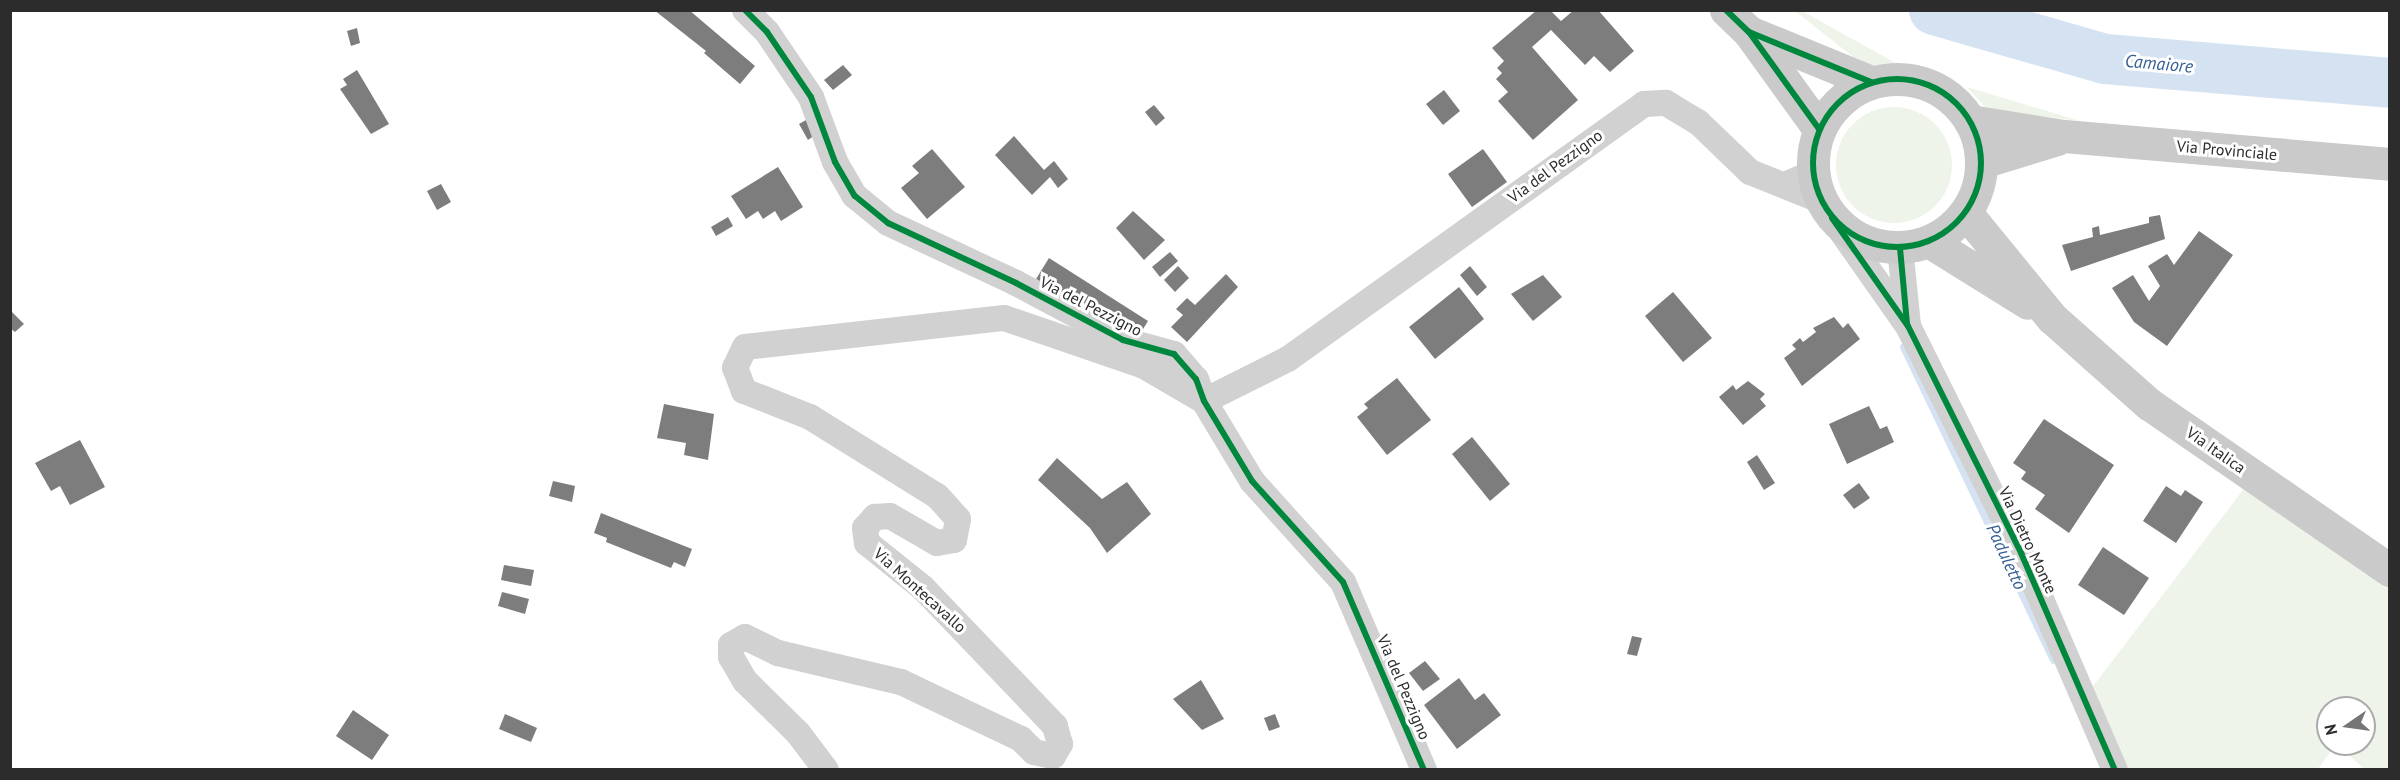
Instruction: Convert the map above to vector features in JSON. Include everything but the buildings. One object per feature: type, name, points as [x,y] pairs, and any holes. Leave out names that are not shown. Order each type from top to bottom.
[{"type":"main road","points":[[1738,21],[1871,82]]},
{"type":"main road","points":[[1738,21],[1819,129]]},
{"type":"main road","points":[[1899,78],[1927,84],[1952,99],[1970,121],[1982,162],[1978,189],[1966,213],[1950,230],[1915,245],[1863,241],[1813,194],[1819,129],[1832,109],[1850,93],[1871,82],[1899,78]]},
{"type":"main road","name":"Via Provinciale","points":[[1970,121],[2064,136],[2390,164]]},
{"type":"main road","name":"Via Provinciale","points":[[1982,162],[2064,136]]},
{"type":"main road","name":"Via Italica","points":[[1966,213],[2052,318],[2149,404],[2390,570]]},
{"type":"main road","name":"Via Italica","points":[[1915,245],[2052,318]]},
{"type":"street","name":"Via del Pezzigno","points":[[745,10],[767,32],[812,97],[836,162],[855,196],[888,223],[1016,283],[1122,340],[1174,354],[1196,379],[1204,400],[1252,481],[1343,582],[1424,770]]},
{"type":"street","name":"Via del Pezzigno","points":[[1204,400],[1288,359],[1644,104],[1666,103],[1698,122],[1750,172],[1813,194]]},
{"type":"street","name":"Via Dietro Monte","points":[[1813,194],[1908,326],[2020,553],[2115,770]]},
{"type":"street","name":"Via Dietro Monte","points":[[1908,326],[1915,245]]},
{"type":"street","name":"Via Montecavallo","points":[[826,770],[798,733],[745,681],[731,657],[731,645],[746,637],[778,653],[901,682],[1021,739],[1034,752],[1053,756],[1060,744],[1055,726],[922,588],[867,543],[864,528],[875,517],[890,516],[937,543],[954,540],[958,519],[937,496],[810,417],[744,391],[735,368],[745,347],[1004,318],[1144,366],[1204,400]]},
{"type":"shaded area","points":[[1795,11],[1802,11],[1901,66],[1871,71]]},
{"type":"shaded area","points":[[1967,87],[2080,121],[1988,110]]},
{"type":"shaded area","points":[[1894,107],[1916,111],[1935,124],[1948,143],[1952,165],[1948,187],[1935,206],[1916,219],[1894,223],[1872,219],[1853,206],[1840,187],[1836,165],[1840,143],[1853,124],[1872,111]]},
{"type":"shaded area","points":[[2249,482],[2389,581],[2389,769],[2364,769],[2350,756],[2376,756],[2376,696],[2316,696],[2316,756],[2327,756],[2318,769],[2114,769],[2084,698]]},
{"type":"waterway","name":"Camaiore","points":[[1934,10],[2105,59],[2390,83]]},
{"type":"waterway","name":"Paduletto","points":[[1904,347],[2054,660]]},
{"type":"cycle path","points":[[745,10],[767,32],[811,97],[835,162],[855,196],[888,223],[1016,283],[1123,340],[1174,354],[1196,379],[1204,401],[1252,481],[1343,582],[1424,770]]},
{"type":"cycle path","points":[[1726,10],[1749,32],[1819,129]]},
{"type":"cycle path","points":[[1749,32],[1871,82]]},
{"type":"cycle path","points":[[1897,79],[1913,80],[1929,85],[1957,103],[1975,131],[1980,147],[1981,163],[1980,179],[1975,195],[1957,223],[1929,241],[1913,246],[1897,247],[1881,246],[1865,241],[1837,223],[1819,195],[1814,179],[1813,163],[1814,147],[1819,131],[1837,103],[1865,85],[1881,80],[1897,79]]},
{"type":"cycle path","points":[[1832,218],[1908,326],[2021,553],[2115,770]]},
{"type":"cycle path","points":[[1900,248],[1907,323]]}]
